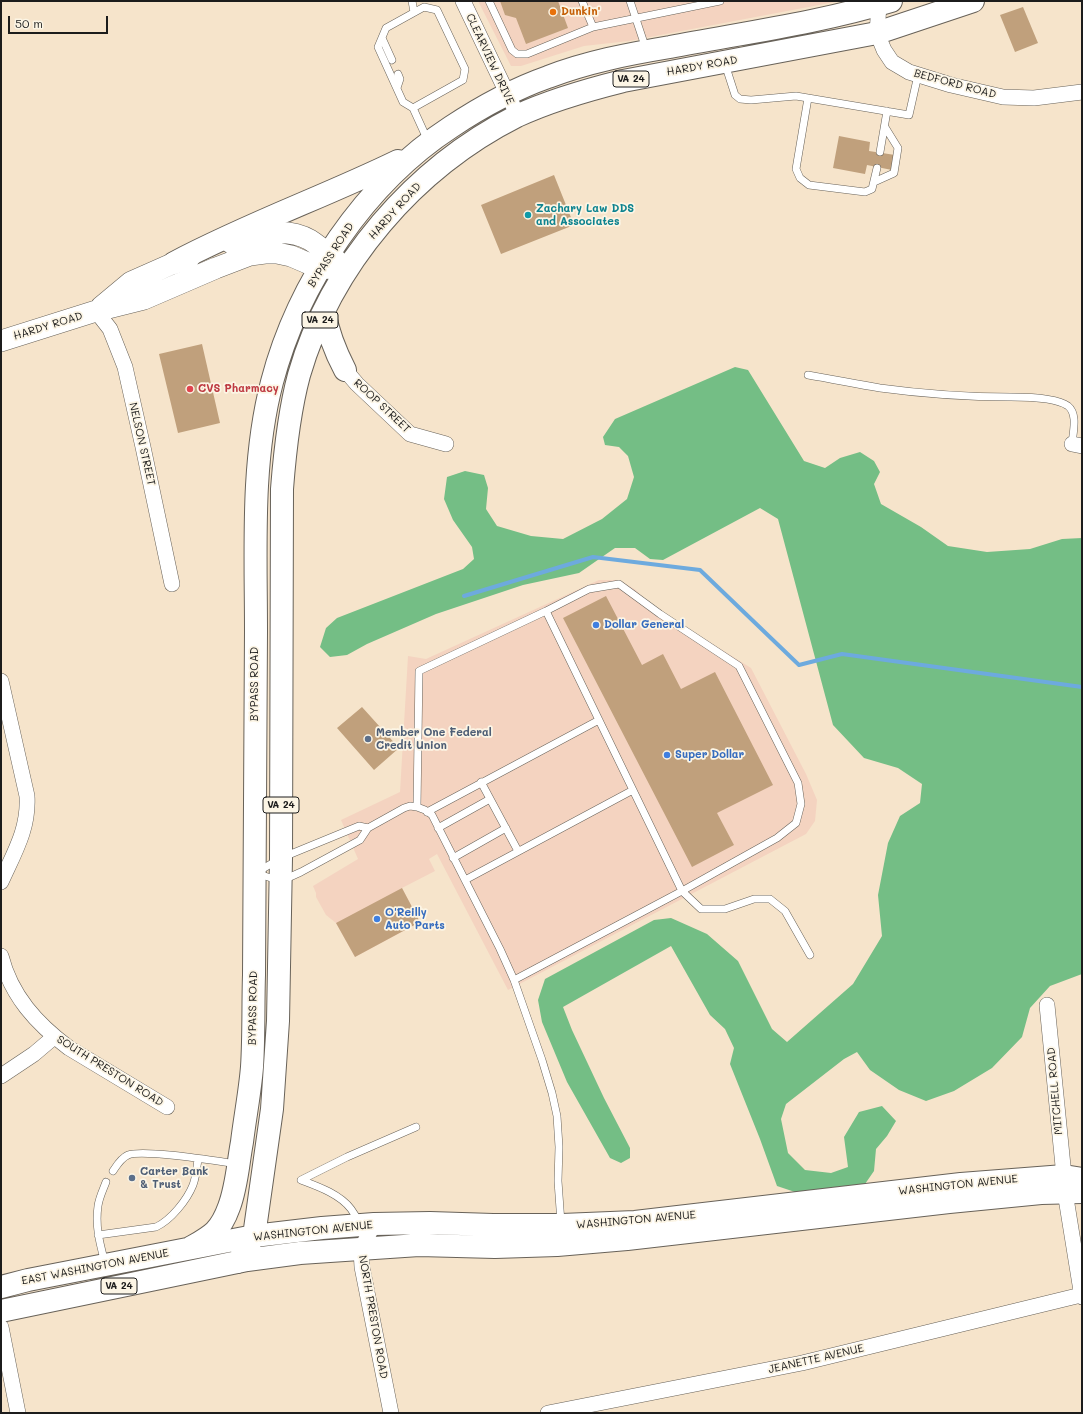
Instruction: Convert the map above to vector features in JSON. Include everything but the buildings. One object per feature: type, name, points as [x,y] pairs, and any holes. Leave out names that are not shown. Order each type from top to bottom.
[{"type":"main road","name":"HARDY ROAD","points":[[1,341],[96,311],[144,299],[250,255],[276,253],[324,261],[347,269],[371,237],[412,190],[464,148],[518,116],[553,101],[623,81],[878,33],[973,1]]},
{"type":"main road","name":"VA 24","points":[[425,146],[450,128],[506,94],[550,76],[600,61],[798,23],[883,2]]},
{"type":"main road","name":"BYPASS ROAD","points":[[190,1248],[212,1235],[228,1211],[238,1164],[252,1070],[255,874],[256,541],[258,472],[263,424],[271,386],[279,356],[293,320],[324,261],[339,238],[376,192],[397,169],[425,146]]},
{"type":"main road","points":[[174,263],[214,242],[266,218],[327,194],[425,146]]},
{"type":"main road","name":"HARDY ROAD","points":[[96,311],[131,282],[174,263],[241,239],[260,234],[295,234],[310,240],[324,261]]},
{"type":"main road","name":"BYPASS ROAD","points":[[247,1237],[274,1088],[278,1021],[281,880],[282,489],[286,443],[291,410],[300,373],[324,311],[347,269]]},
{"type":"main road","points":[[324,311],[328,331],[335,351],[345,370]]},
{"type":"main road","points":[[300,373],[312,364],[318,363],[335,364],[345,370]]},
{"type":"main road","points":[[238,1262],[247,1237],[239,1220],[250,1154],[250,1084]]},
{"type":"main road","name":"WASHINGTON AVENUE","points":[[190,1248],[247,1237],[367,1225],[430,1223],[562,1225],[642,1221],[961,1184],[1073,1185]]},
{"type":"main road","name":"WASHINGTON AVENUE","points":[[238,1262],[300,1253],[360,1248],[419,1245],[495,1247],[557,1245],[627,1239],[949,1202],[1073,1185]]},
{"type":"main road","name":"EAST WASHINGTON AVENUE","points":[[1,1287],[28,1280],[190,1248]]},
{"type":"main road","name":"EAST WASHINGTON AVENUE","points":[[1,1311],[238,1262]]},
{"type":"street","name":"CLEARVIEW DRIVE","points":[[463,1],[506,94],[518,116]]},
{"type":"street","name":"BEDFORD ROAD","points":[[883,2],[878,33],[884,50],[892,62],[909,72],[951,85],[1003,96],[1034,98],[1082,92]]},
{"type":"street","name":"NELSON STREET","points":[[96,311],[110,329],[125,367],[172,584]]},
{"type":"street","name":"ROOP STREET","points":[[345,370],[357,384],[410,434],[446,444]]},
{"type":"street","points":[[1,681],[27,796],[28,810],[25,825],[16,850],[1,882]]},
{"type":"street","name":"SOUTH PRESTON ROAD","points":[[1,956],[13,989],[23,1005],[54,1037],[69,1048],[168,1107]]},
{"type":"street","name":"MITCHELL ROAD","points":[[1047,1005],[1073,1185],[1082,1296]]},
{"type":"street","points":[[1,1076],[34,1054],[54,1037]]},
{"type":"street","name":"NORTH PRESTON ROAD","points":[[367,1225],[360,1248],[362,1268],[391,1413]]},
{"type":"street","name":"JEANETTE AVENUE","points":[[548,1413],[802,1363],[1082,1296]]},
{"type":"street","points":[[1,1327],[18,1413]]},
{"type":"lane","points":[[412,1],[414,12]]},
{"type":"lane","points":[[489,1],[512,50],[517,54],[527,54],[593,27],[720,1]]},
{"type":"lane","points":[[582,1],[593,27]]},
{"type":"lane","points":[[630,1],[647,51]]},
{"type":"lane","points":[[413,108],[463,80],[465,69],[437,10],[424,7],[386,28],[378,47],[402,102],[413,108],[425,146]]},
{"type":"lane","points":[[382,38],[392,60]]},
{"type":"lane","points":[[725,62],[735,95],[740,99],[751,100],[796,96],[909,115],[918,74]]},
{"type":"lane","points":[[397,88],[400,80],[398,74]]},
{"type":"lane","points":[[808,98],[796,169],[800,178],[809,185],[865,192],[872,189],[877,168]]},
{"type":"lane","points":[[880,152],[888,111]]},
{"type":"lane","points":[[874,182],[894,173],[898,148],[885,126]]},
{"type":"lane","points":[[808,375],[880,388],[928,394],[1036,398],[1064,404],[1071,410],[1074,416],[1077,445]]},
{"type":"lane","points":[[417,807],[419,671],[589,589],[619,584],[660,614],[739,666],[798,783],[801,804],[796,823],[778,838],[682,891],[514,980]]},
{"type":"lane","points":[[546,611],[682,891],[701,909],[725,909],[754,899],[770,899],[785,911],[810,954]]},
{"type":"lane","points":[[427,812],[599,720]]},
{"type":"lane","points":[[482,782],[518,851]]},
{"type":"lane","points":[[465,880],[633,790]]},
{"type":"lane","points":[[438,828],[490,799]]},
{"type":"lane","points":[[255,874],[281,880],[301,872],[360,840],[368,828],[404,808],[410,806],[417,807],[432,815],[500,949],[514,980],[542,1060],[552,1093],[556,1116],[559,1147],[558,1180],[562,1225]]},
{"type":"lane","points":[[255,874],[281,858],[359,826],[368,828]]},
{"type":"lane","points":[[453,858],[506,828]]},
{"type":"lane","points":[[367,1225],[351,1208],[323,1188],[300,1180],[347,1156],[416,1127]]},
{"type":"lane","points":[[113,1171],[123,1158],[136,1154],[154,1154],[238,1164]]},
{"type":"lane","points":[[98,1235],[156,1228],[164,1224],[181,1205],[194,1184],[198,1159]]},
{"type":"lane","points":[[106,1182],[98,1205],[96,1224],[106,1265]]},
{"type":"shaded area","points":[[478,1],[840,1],[629,41],[584,46],[521,66],[511,66]]},
{"type":"shaded area","points":[[599,580],[619,580],[636,590],[650,605],[751,668],[806,774],[817,800],[815,821],[806,834],[508,990],[437,854],[429,859],[435,871],[402,888],[420,922],[355,957],[336,923],[326,915],[316,897],[313,886],[358,859],[341,820],[400,792],[408,656],[426,659]]},
{"type":"green space","points":[[735,367],[748,370],[804,461],[825,468],[840,458],[860,452],[874,461],[880,472],[874,484],[881,504],[921,527],[948,546],[987,552],[1030,549],[1062,539],[1082,538],[1082,974],[1050,986],[1030,1008],[1022,1037],[992,1068],[954,1091],[926,1101],[899,1090],[870,1070],[857,1052],[844,1059],[786,1104],[781,1119],[788,1153],[805,1170],[831,1173],[848,1167],[844,1137],[859,1112],[882,1106],[896,1121],[887,1136],[876,1149],[874,1171],[865,1184],[795,1192],[777,1186],[730,1064],[734,1048],[725,1029],[710,1015],[671,946],[563,1007],[572,1030],[604,1098],[630,1148],[630,1158],[621,1163],[610,1158],[567,1082],[542,1022],[538,1000],[545,979],[654,920],[671,918],[707,934],[738,961],[772,1029],[787,1042],[853,984],[882,936],[878,895],[888,843],[900,816],[920,803],[922,784],[898,768],[864,758],[833,725],[778,519],[760,508],[663,560],[650,559],[635,548],[615,548],[579,573],[523,585],[436,614],[367,644],[347,655],[330,657],[320,647],[326,628],[337,618],[463,569],[474,559],[472,547],[453,520],[444,499],[447,477],[465,471],[484,475],[488,488],[486,509],[497,526],[531,536],[563,539],[602,519],[627,499],[634,477],[628,456],[619,447],[605,445],[603,437],[615,419]]},
{"type":"waterway","points":[[464,596],[593,557],[700,570],[799,665],[842,654],[1082,687]]},
{"type":"place","name":"Dunkin'","points":[[553,12]]},
{"type":"place","name":"Zachary Law DDS and Associates","points":[[528,215]]},
{"type":"place","name":"CVS Pharmacy","points":[[190,389]]},
{"type":"place","name":"Dollar General","points":[[596,625]]},
{"type":"place","name":"Member One Federal Credit Union","points":[[368,739]]},
{"type":"place","name":"Super Dollar","points":[[667,755]]},
{"type":"place","name":"O'Reilly Auto Parts","points":[[377,919]]},
{"type":"place","name":"Carter Bank & Trust","points":[[132,1178]]}]
